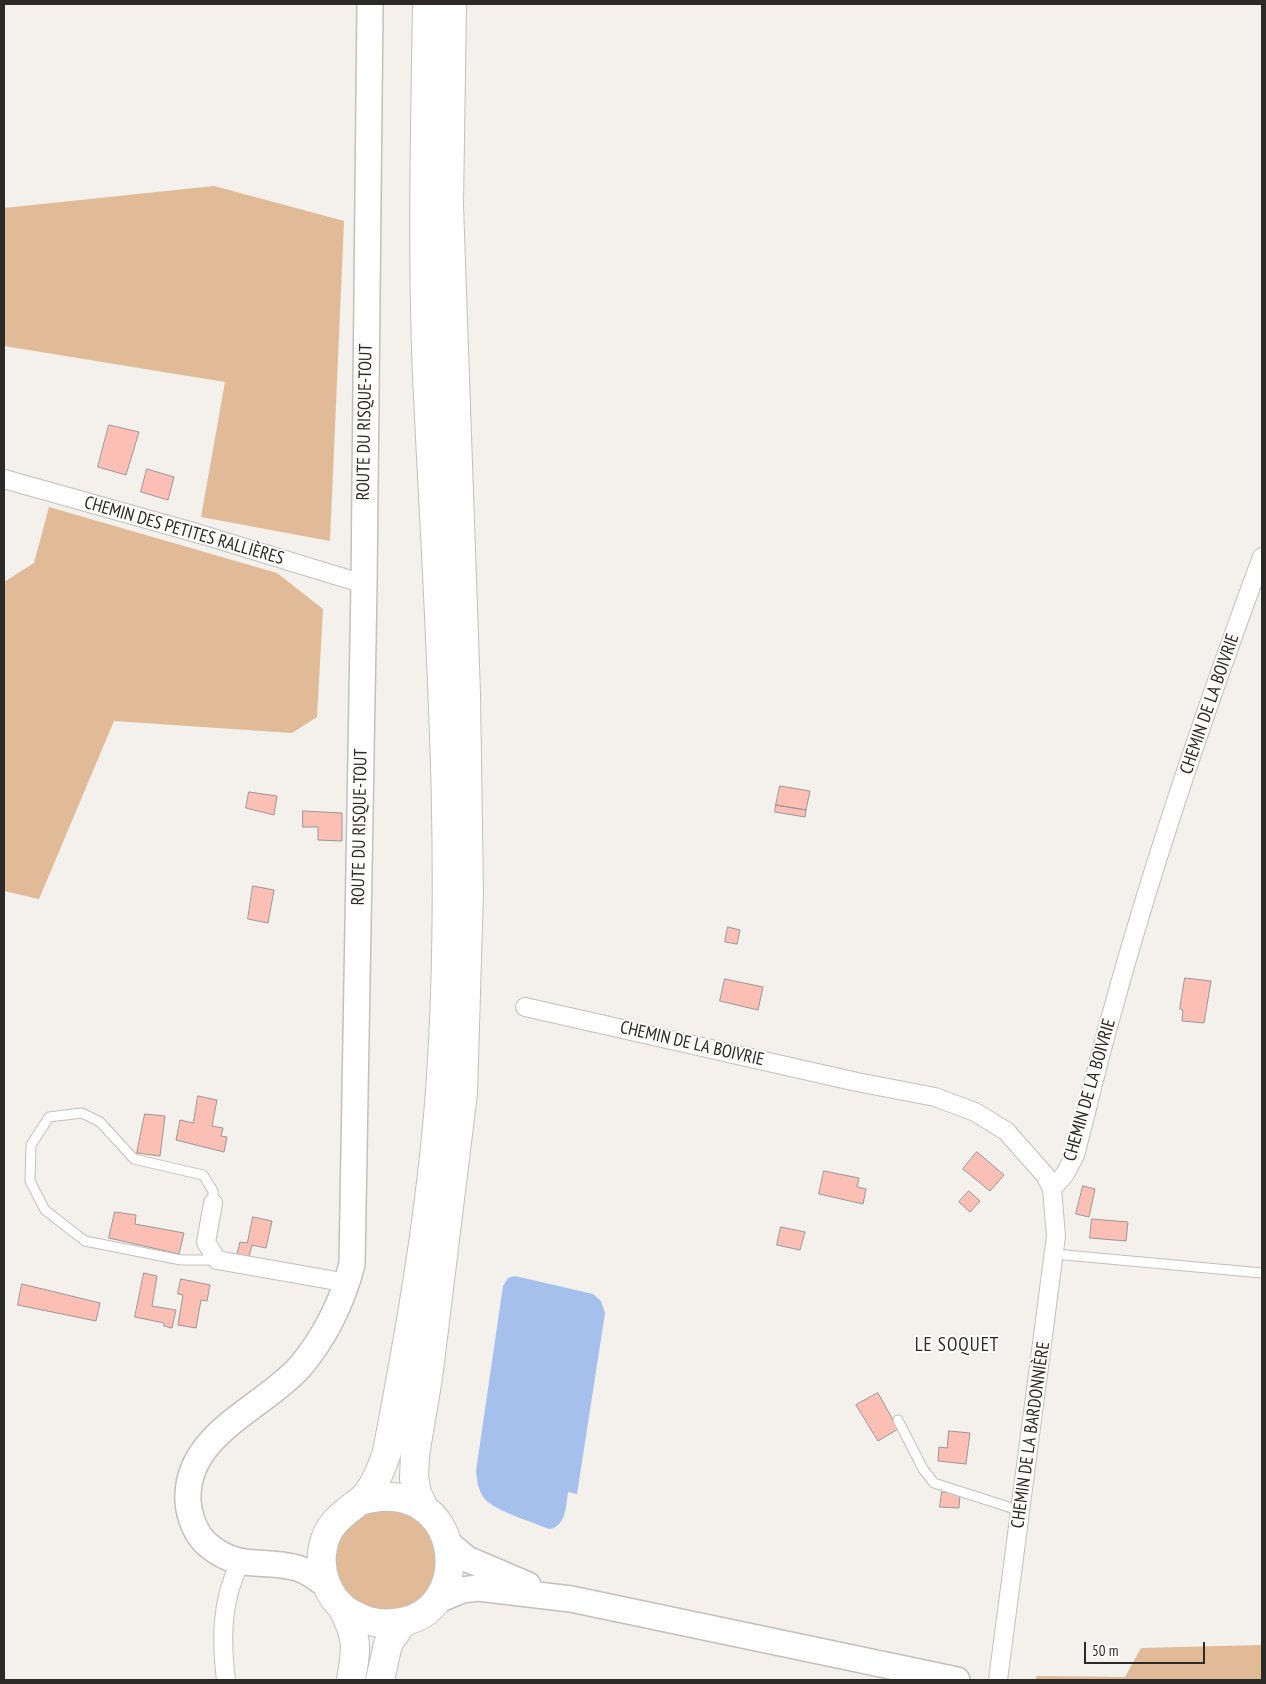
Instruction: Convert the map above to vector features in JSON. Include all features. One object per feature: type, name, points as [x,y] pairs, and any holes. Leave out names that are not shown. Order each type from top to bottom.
[{"type":"highway","points":[[360,1501],[382,1467],[387,1452],[422,1251],[440,1091],[446,932],[438,560],[427,374],[425,204],[426,4]]},
{"type":"highway","points":[[342,1607],[367,1621],[381,1624],[402,1623],[421,1614],[436,1601],[444,1588],[449,1573],[448,1543],[439,1524],[424,1508],[417,1493],[414,1478],[415,1455],[429,1368],[463,1092],[469,903],[466,694],[449,206],[452,4]]},
{"type":"highway","points":[[352,1680],[356,1642],[353,1630],[342,1607],[327,1585],[322,1566],[326,1537],[336,1519],[360,1501],[376,1496],[393,1496],[409,1500],[424,1508]]},
{"type":"highway","points":[[380,1680],[388,1644],[402,1623]]},
{"type":"street","name":"ROUTE DU RISQUE-TOUT","points":[[327,1585],[297,1568],[240,1562],[220,1554],[206,1543],[196,1530],[188,1508],[188,1485],[195,1462],[210,1442],[276,1390],[300,1367],[334,1313],[348,1283],[354,1243],[370,4]]},
{"type":"street","name":"CHEMIN DES PETITES RALLIÈRES","points":[[4,479],[200,534],[364,584]]},
{"type":"street","name":"CHEMIN DE LA BOIVRIE","points":[[525,1007],[670,1038],[857,1082],[935,1097],[975,1112],[1006,1131],[1045,1175],[1052,1189],[1065,1174],[1075,1155],[1113,1008],[1158,860],[1228,650],[1262,557]]},
{"type":"street","name":"CHEMIN DE LA BARDONNIÈRE","points":[[998,1680],[1054,1254],[1056,1214],[1052,1189]]},
{"type":"street","points":[[212,1203],[206,1242],[217,1260],[348,1283]]},
{"type":"street","points":[[273,1565],[300,1557],[326,1537]]},
{"type":"street","points":[[448,1543],[459,1554],[476,1564],[513,1580],[570,1599]]},
{"type":"street","points":[[226,1680],[222,1631],[226,1604],[240,1562]]},
{"type":"street","points":[[436,1601],[450,1594],[478,1588],[570,1599],[957,1680]]},
{"type":"lane","points":[[212,1203],[213,1191],[202,1175],[134,1159],[100,1122],[82,1112],[49,1117],[31,1145],[30,1181],[45,1210],[85,1241],[181,1260],[217,1260]]},
{"type":"lane","points":[[1054,1254],[1262,1273]]},
{"type":"lane","points":[[898,1420],[922,1469],[934,1483],[1021,1511]]},
{"type":"shaded area","points":[[214,186],[344,221],[330,541],[201,517],[225,382],[4,346],[4,208]]},
{"type":"shaded area","points":[[49,507],[277,573],[323,609],[317,717],[292,733],[114,721],[39,899],[4,891],[4,582],[34,563]]},
{"type":"shaded area","points":[[397,1507],[412,1513],[438,1546],[434,1582],[418,1603],[382,1613],[349,1598],[335,1574],[336,1541],[356,1514]]},
{"type":"shaded area","points":[[1262,1645],[1262,1680],[1035,1680],[1037,1676],[1125,1677],[1141,1648]]},
{"type":"water","points":[[515,1276],[593,1294],[601,1301],[605,1313],[577,1494],[568,1492],[566,1509],[562,1520],[555,1527],[549,1529],[505,1512],[489,1503],[480,1492],[476,1471],[503,1286],[508,1278]]},
{"type":"building","points":[[109,425],[139,432],[126,475],[98,467]]},
{"type":"building","points":[[147,469],[174,477],[168,500],[141,492]]},
{"type":"building","points":[[780,786],[810,791],[806,810],[776,805]]},
{"type":"building","points":[[249,792],[277,796],[274,815],[246,808]]},
{"type":"building","points":[[776,805],[806,810],[805,817],[775,812]]},
{"type":"building","points":[[303,811],[342,813],[342,841],[318,840],[318,827],[303,827]]},
{"type":"building","points":[[253,886],[274,890],[268,923],[248,919]]},
{"type":"building","points":[[728,927],[740,930],[737,944],[725,942]]},
{"type":"building","points":[[1185,978],[1211,981],[1204,1023],[1182,1021],[1183,1010],[1180,1009]]},
{"type":"building","points":[[725,979],[763,987],[758,1010],[720,1001]]},
{"type":"building","points":[[198,1096],[217,1100],[212,1126],[223,1128],[221,1136],[227,1137],[224,1152],[176,1140],[180,1120],[193,1123]]},
{"type":"building","points":[[145,1114],[165,1116],[160,1156],[137,1153]]},
{"type":"building","points":[[977,1152],[1004,1175],[990,1191],[963,1169]]},
{"type":"building","points":[[824,1171],[859,1178],[857,1187],[866,1189],[863,1204],[819,1194]]},
{"type":"building","points":[[1083,1186],[1095,1189],[1089,1217],[1076,1214]]},
{"type":"building","points":[[969,1191],[980,1201],[970,1212],[959,1202]]},
{"type":"building","points":[[115,1212],[136,1215],[135,1224],[184,1233],[179,1254],[109,1238]]},
{"type":"building","points":[[253,1217],[272,1221],[266,1248],[252,1245],[249,1257],[237,1254],[240,1242],[247,1243]]},
{"type":"building","points":[[1092,1219],[1128,1222],[1126,1241],[1090,1238]]},
{"type":"building","points":[[781,1227],[805,1232],[800,1250],[777,1245]]},
{"type":"building","points":[[144,1273],[157,1276],[152,1306],[176,1310],[172,1328],[164,1326],[164,1323],[135,1317]]},
{"type":"building","points":[[181,1279],[210,1285],[207,1301],[201,1300],[196,1328],[178,1325],[183,1295],[178,1294]]},
{"type":"building","points":[[22,1284],[100,1303],[96,1321],[18,1305]]},
{"type":"building","points":[[878,1393],[898,1429],[878,1441],[856,1405]]},
{"type":"building","points":[[949,1431],[970,1433],[966,1464],[938,1461],[939,1447],[947,1448]]},
{"type":"building","points":[[942,1492],[960,1494],[959,1508],[940,1507]]},
{"type":"district","name":"LE SOQUET","points":[[957,1346]]}]
